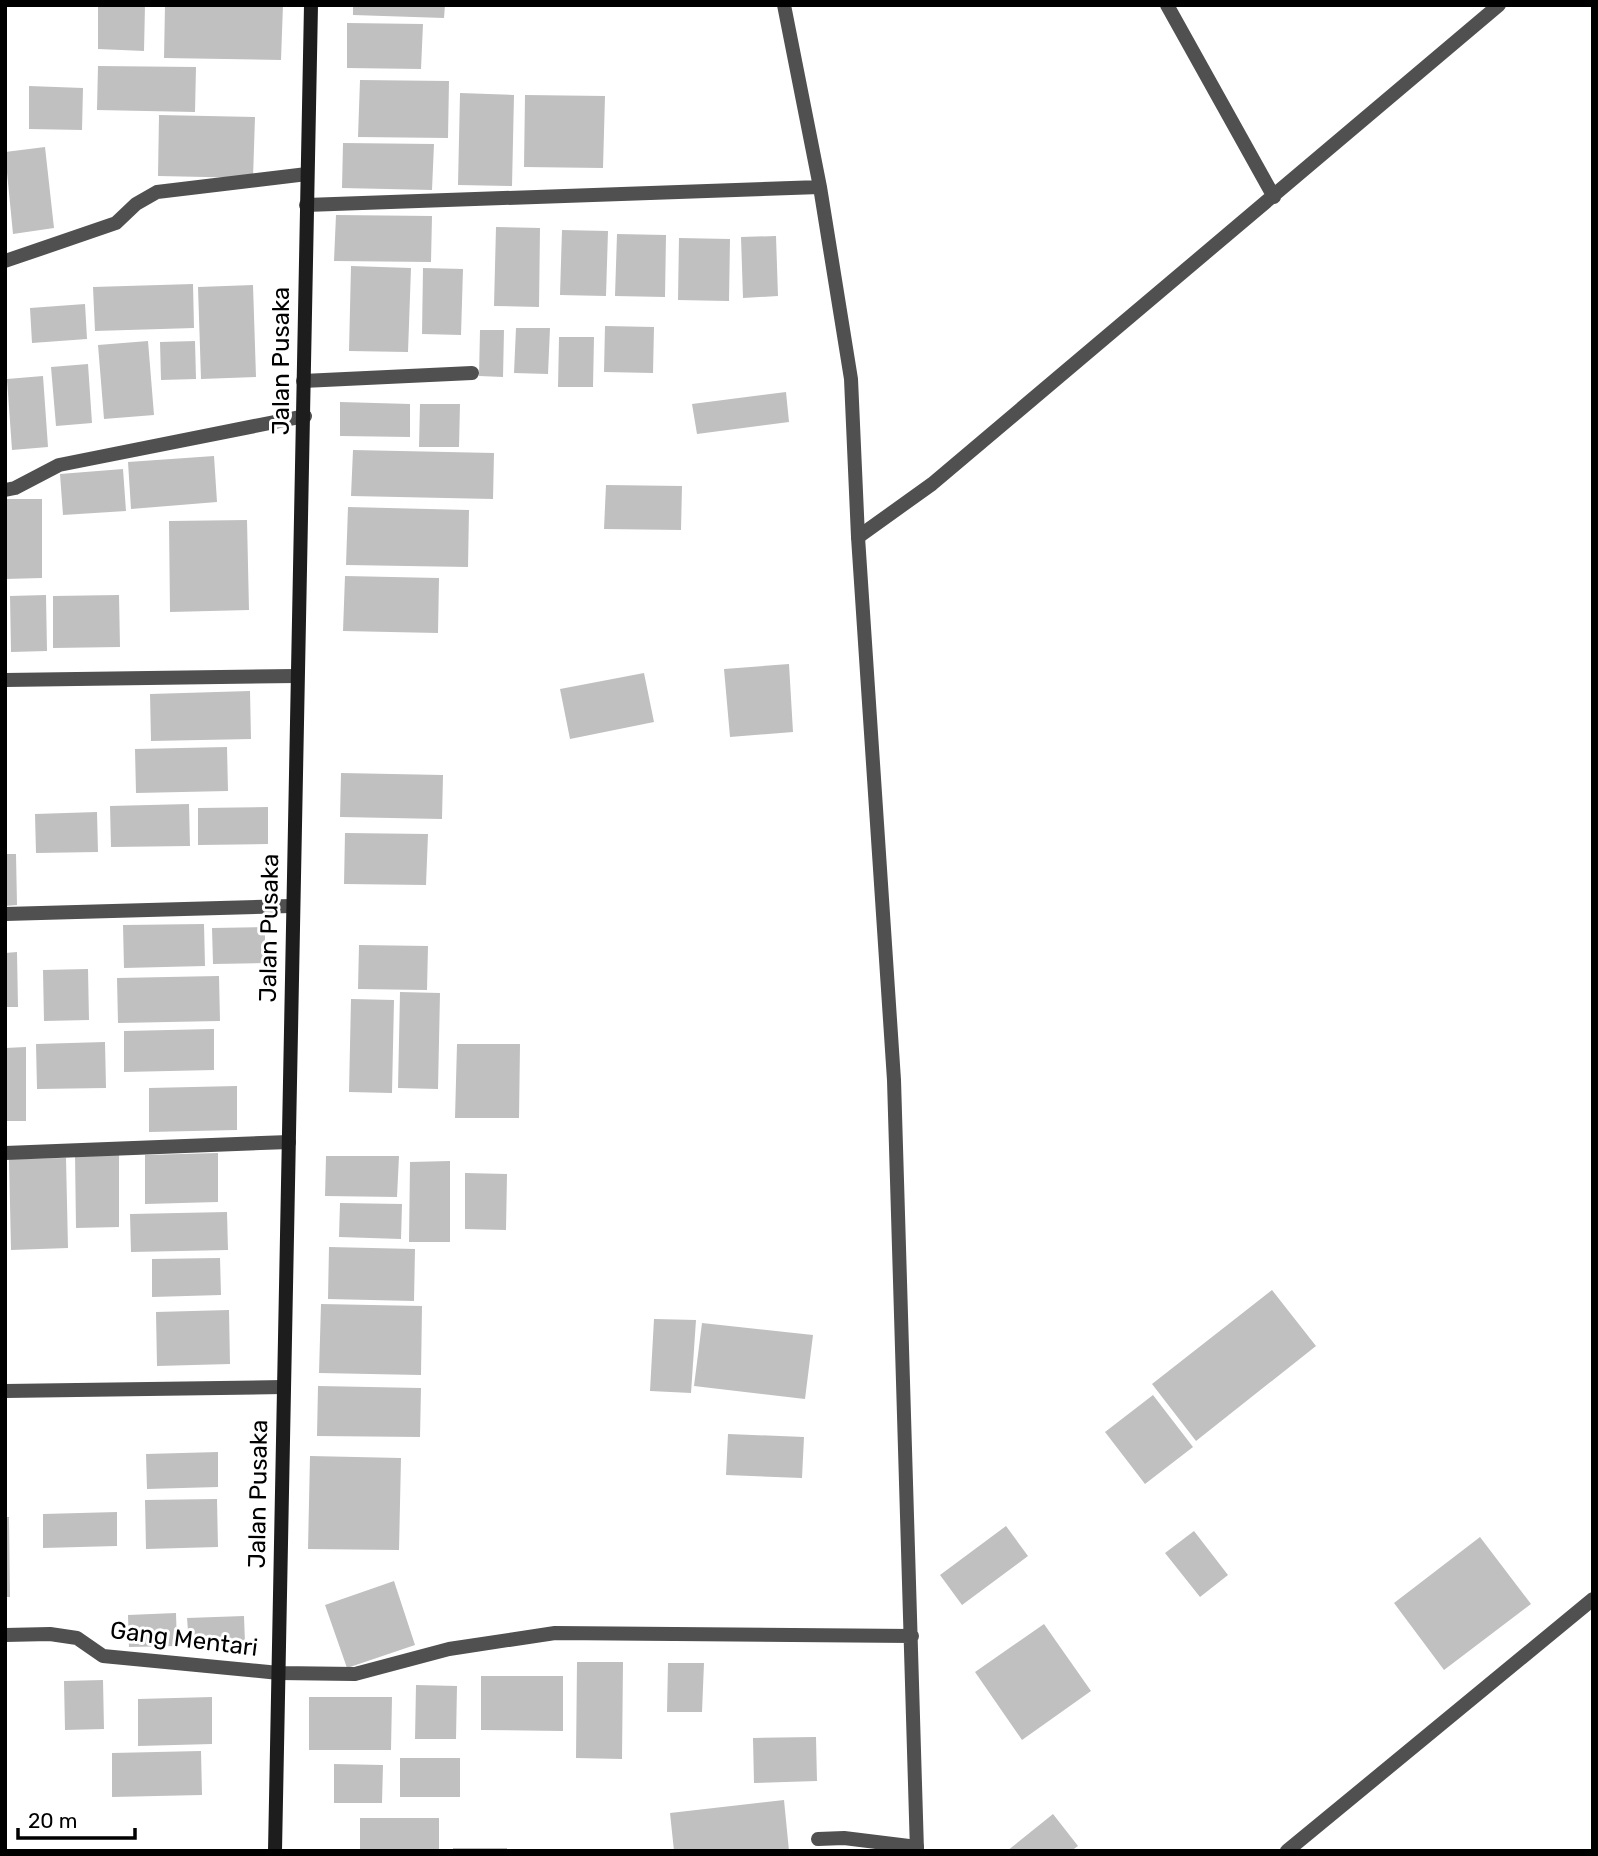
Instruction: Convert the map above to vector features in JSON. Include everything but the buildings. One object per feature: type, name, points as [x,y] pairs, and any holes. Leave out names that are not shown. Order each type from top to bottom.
[{"type":"street","name":"Jalan Pusaka","points":[[275,1851],[291,906],[305,416],[303,381],[311,5]]},
{"type":"street","points":[[784,5],[820,187],[851,379],[858,537],[894,1080],[917,1849],[844,1838],[818,1839]]},
{"type":"street","points":[[1167,5],[1274,197]]},
{"type":"street","points":[[858,537],[932,484],[1499,5]]},
{"type":"street","points":[[5,261],[116,223],[136,204],[157,192],[307,174]]},
{"type":"street","points":[[306,205],[820,187]]},
{"type":"street","points":[[303,381],[472,373]]},
{"type":"street","points":[[5,490],[15,488],[59,465],[305,416]]},
{"type":"street","points":[[5,680],[296,676]]},
{"type":"street","points":[[5,915],[291,906]]},
{"type":"street","points":[[5,1153],[289,1142]]},
{"type":"street","points":[[5,1391],[283,1387]]},
{"type":"street","points":[[1287,1851],[1593,1599]]},
{"type":"street","name":"Gang Mentari","points":[[5,1635],[50,1634],[76,1638],[103,1656],[279,1673],[355,1674],[449,1649],[555,1633],[912,1636]]}]
